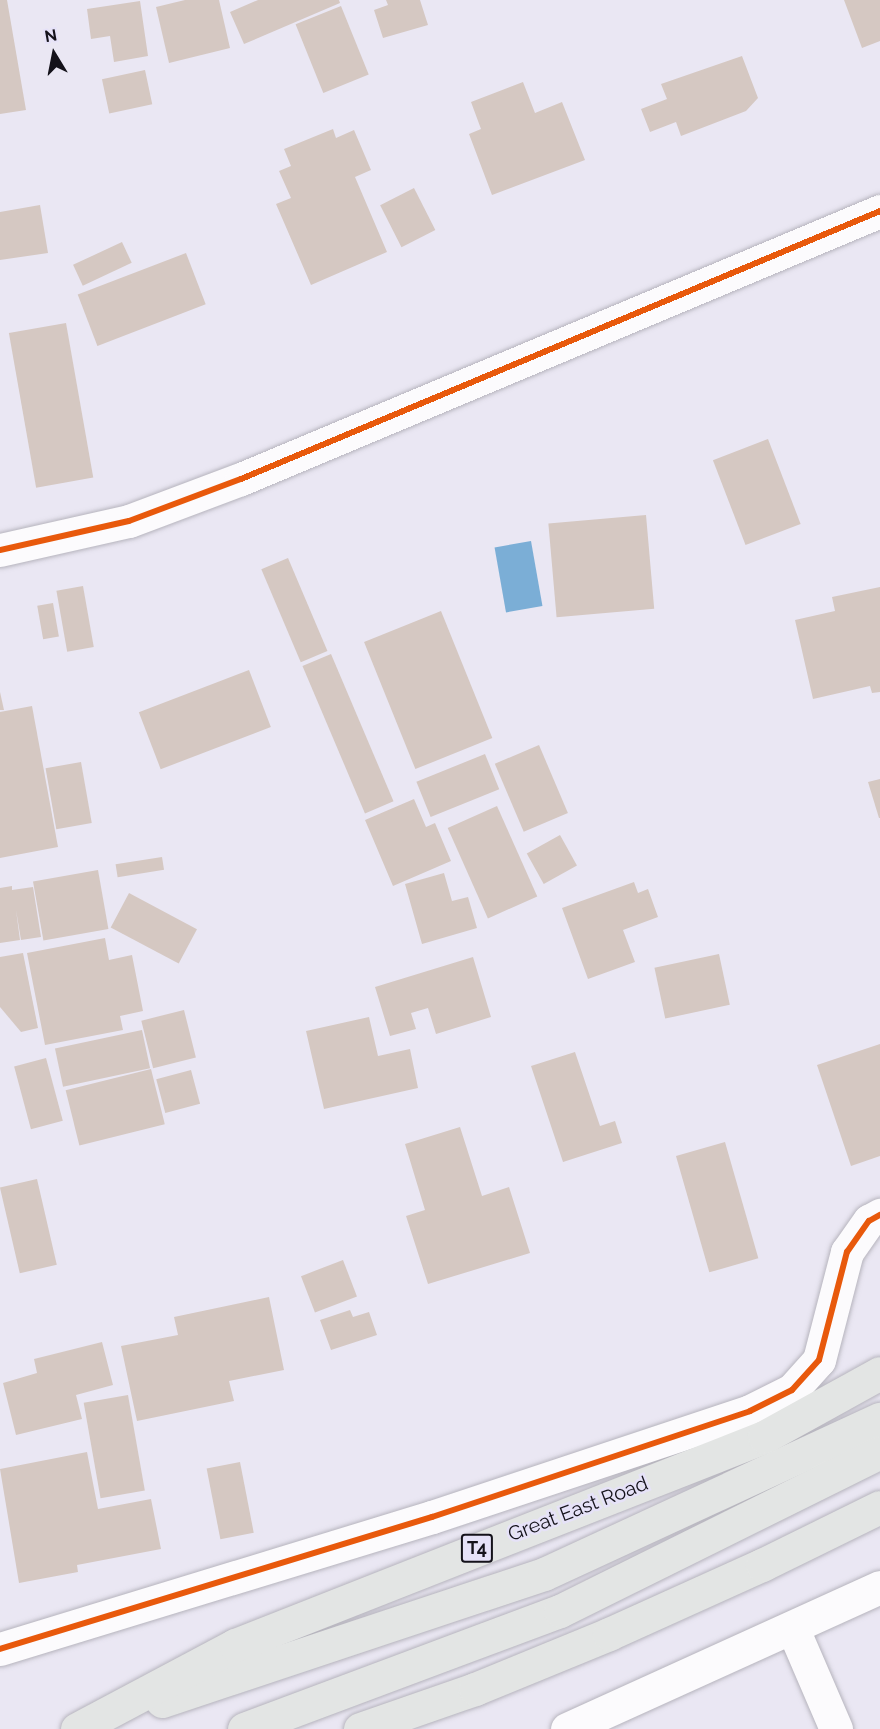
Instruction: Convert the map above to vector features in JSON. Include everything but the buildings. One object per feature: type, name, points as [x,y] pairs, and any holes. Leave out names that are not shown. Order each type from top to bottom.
[{"type":"main road","name":"Great East Road","points":[[79,1729],[235,1645],[764,1437],[880,1373]]},
{"type":"main road","name":"Great East Road","points":[[79,1729],[544,1574],[880,1419]]},
{"type":"main road","points":[[244,1729],[560,1611],[880,1452]]},
{"type":"main road","points":[[360,1729],[475,1689],[609,1634],[762,1565],[880,1507]]},
{"type":"street","points":[[0,550],[129,521],[241,479],[880,211]]},
{"type":"street","points":[[0,1649],[421,1520],[761,1406],[792,1390],[819,1360],[847,1252],[869,1221],[880,1215]]},
{"type":"street","points":[[567,1729],[793,1629],[880,1587]]},
{"type":"street","points":[[793,1629],[836,1729]]},
{"type":"water","points":[[531,541],[542,606],[506,612],[495,547]]},
{"type":"cycle path","points":[[0,550],[129,521],[241,479],[880,211]]},
{"type":"cycle path","points":[[0,1649],[432,1517],[750,1411],[792,1390],[819,1360],[847,1252],[869,1221],[880,1215]]}]
